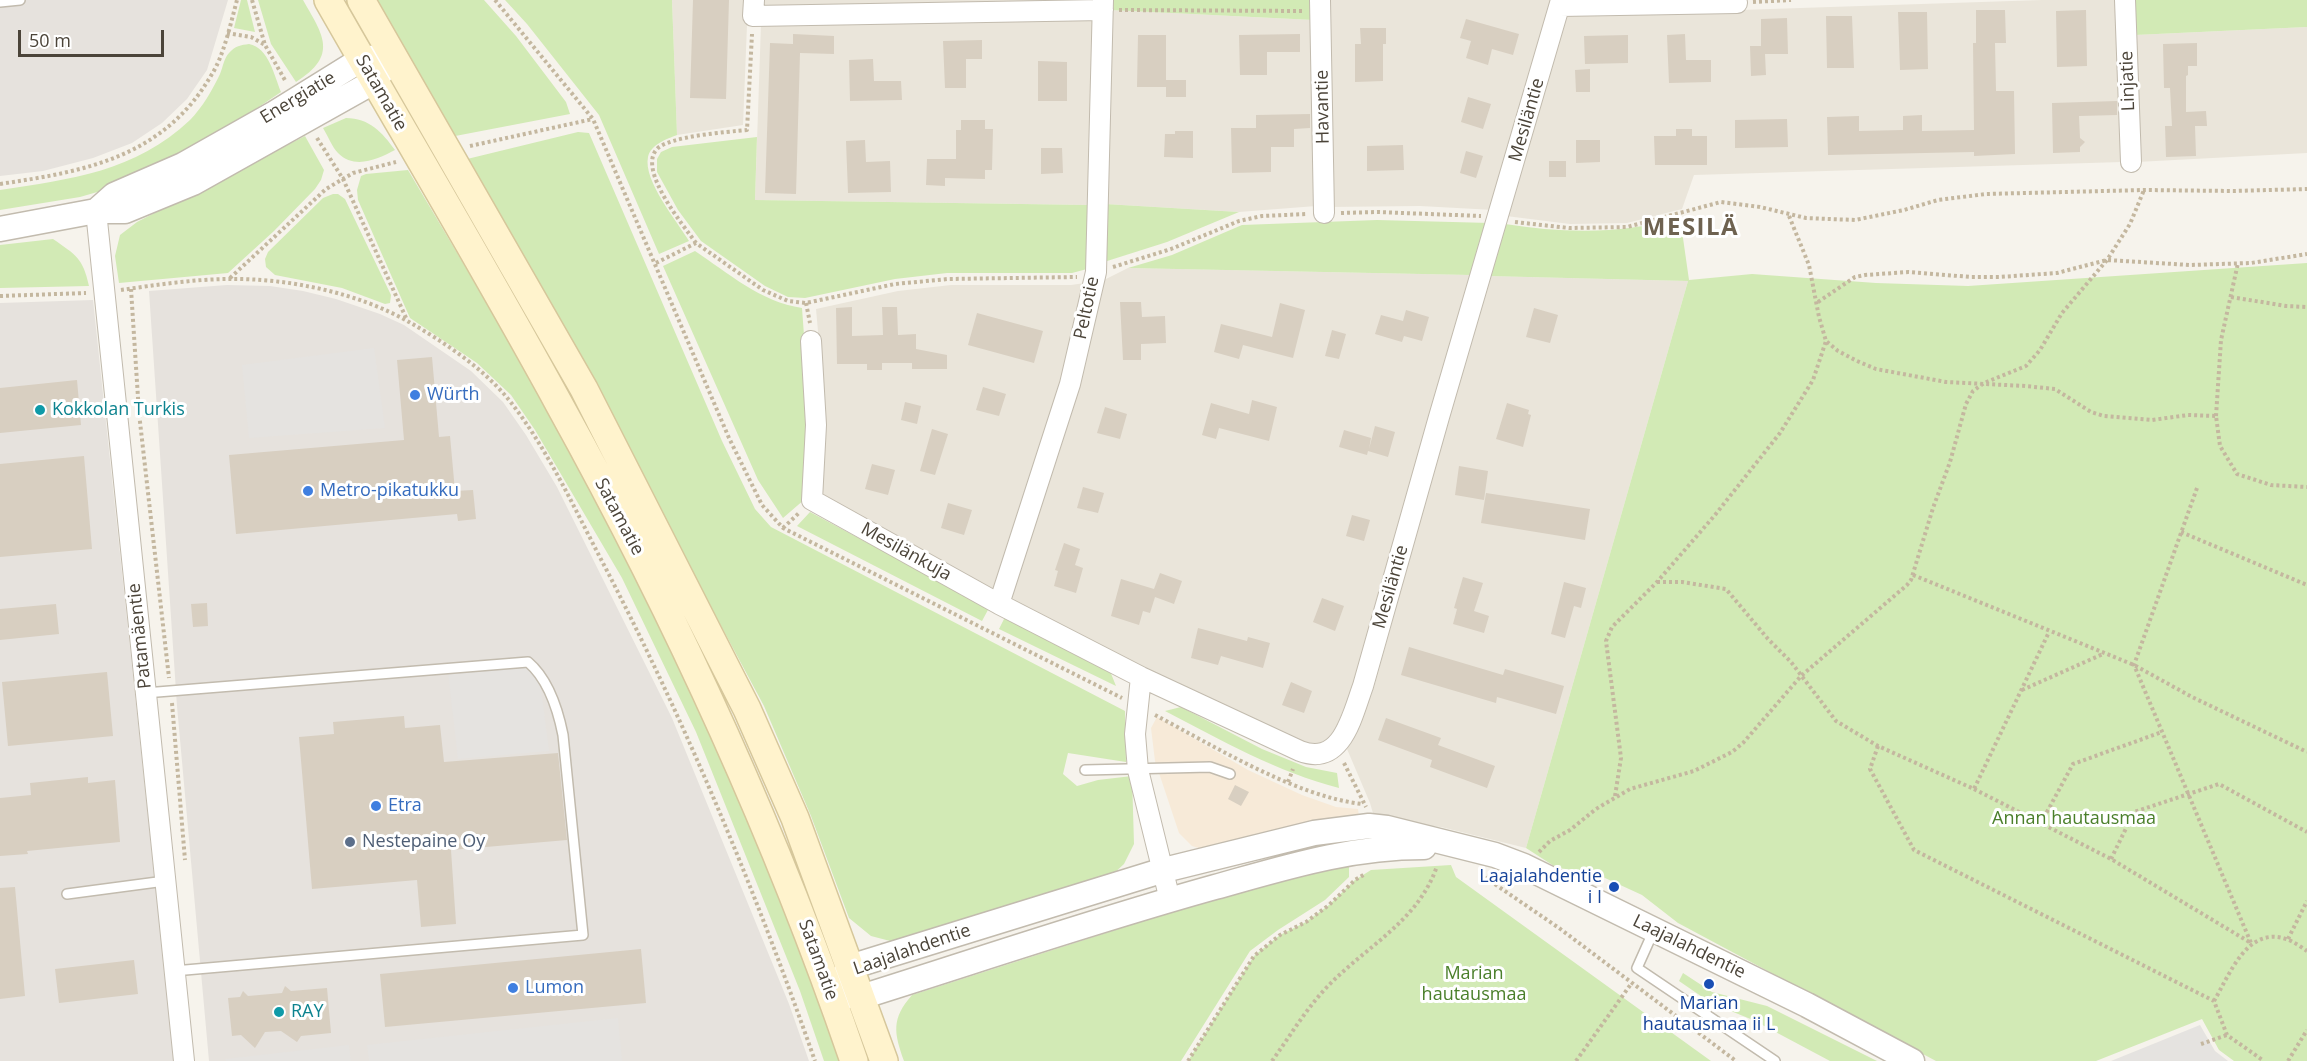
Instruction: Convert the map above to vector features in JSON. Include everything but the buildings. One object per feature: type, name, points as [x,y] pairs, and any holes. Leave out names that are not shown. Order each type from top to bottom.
[{"type":"main road","name":"Satamatie","points":[[328,0],[560,404],[656,588],[726,734],[769,836],[854,1061]]},
{"type":"main road","name":"Satamatie","points":[[362,0],[584,389],[747,709],[795,818],[884,1061]]},
{"type":"street","name":"Linjatie","points":[[2125,0],[2131,162]]},
{"type":"street","points":[[1560,3],[1737,3]]},
{"type":"street","name":"Mesiläntie","points":[[1336,747],[1348,728],[1363,686],[1438,417],[1560,3]]},
{"type":"street","points":[[754,8],[1103,5]]},
{"type":"street","name":"Peltotie","points":[[999,604],[1070,384],[1096,272],[1103,5]]},
{"type":"street","name":"Havantie","points":[[1320,6],[1324,213]]},
{"type":"street","name":"Energiatie","points":[[0,229],[96,211],[125,210],[193,183],[393,56]]},
{"type":"street","name":"Patamäentie","points":[[96,211],[184,1061]]},
{"type":"street","name":"Mesilänkuja","points":[[811,341],[816,425],[812,501],[999,604],[1141,677]]},
{"type":"street","points":[[1170,900],[1138,770],[1135,734],[1141,677],[1311,755],[1325,753],[1336,747]]},
{"type":"street","name":"Laajalahdentie","points":[[830,994],[850,967],[1164,870],[1314,833],[1369,826],[1387,828],[1495,855],[1524,866],[1807,1005],[1912,1061]]},
{"type":"street","name":"Laajalahdentie","points":[[830,994],[861,996],[1170,900],[1317,859],[1369,849],[1460,846]]},
{"type":"lane","points":[[0,2],[21,0]]},
{"type":"lane","points":[[145,693],[528,662],[543,680],[560,719],[563,735],[583,935],[173,971]]},
{"type":"lane","points":[[1085,770],[1210,767],[1230,774]]},
{"type":"lane","points":[[67,894],[165,881]]},
{"type":"lane","points":[[1654,930],[1637,968],[1775,1061]]},
{"type":"path","points":[[0,184],[47,177],[96,164],[137,149],[165,129],[192,105],[214,73],[237,0]]},
{"type":"path","points":[[252,0],[265,45],[288,84]]},
{"type":"path","points":[[495,0],[592,119],[729,438],[762,505],[783,528],[1302,789],[1336,801],[1366,805],[1336,747]]},
{"type":"path","points":[[1737,3],[1791,0]]},
{"type":"path","points":[[1103,5],[1320,6]]},
{"type":"path","points":[[754,8],[747,130],[688,138],[666,144],[656,150],[652,159],[653,173],[658,187],[696,243],[763,290],[788,301],[806,303],[895,284],[948,279],[1071,278],[1171,249],[1239,221],[1262,216],[1399,212],[1466,214],[1569,228],[1627,227],[1721,202],[1760,207],[1789,215],[1817,219],[1855,220],[1938,200],[1986,194],[2307,189]]},
{"type":"path","points":[[227,33],[251,37],[265,45]]},
{"type":"path","points":[[464,147],[592,119]]},
{"type":"path","points":[[317,138],[343,179],[407,321]]},
{"type":"path","points":[[229,279],[326,189],[369,168],[396,162]]},
{"type":"path","points":[[1524,866],[1550,841],[1570,830],[1614,797],[1630,789],[1694,771],[1732,752],[1743,743],[1801,676],[1908,585],[1950,462],[1966,404],[1973,391],[1984,383],[2026,366],[2040,350],[2076,294],[2107,260],[2130,224],[2144,190]]},
{"type":"path","points":[[1789,215],[1805,250],[1826,341],[1838,351],[1876,369],[1946,382],[2055,389],[2091,412],[2103,416],[2151,420],[2188,415],[2216,416]]},
{"type":"path","points":[[656,264],[696,243]]},
{"type":"path","points":[[1818,302],[1855,277],[1864,275],[1908,272],[1971,277],[2030,276],[2083,268],[2107,260],[2190,264],[2270,262],[2307,254]]},
{"type":"path","points":[[2238,262],[2221,340],[2216,416],[2220,446],[2237,474],[2271,485],[2307,487]]},
{"type":"path","points":[[0,296],[106,292],[229,279],[306,286],[339,294],[382,309],[407,321],[475,367],[508,399],[532,433],[562,484],[678,715],[734,849],[815,1061]]},
{"type":"path","points":[[131,289],[139,413],[171,690],[185,865]]},
{"type":"path","points":[[2231,297],[2307,307]]},
{"type":"path","points":[[1614,797],[1621,758],[1606,641],[1612,627],[1657,582],[1716,515],[1780,433],[1813,380],[1826,341]]},
{"type":"path","points":[[2197,488],[2134,665],[2251,943]]},
{"type":"path","points":[[2181,531],[2307,585]]},
{"type":"path","points":[[1913,575],[2134,665],[2192,697],[2307,752]]},
{"type":"path","points":[[1657,582],[1682,582],[1726,589],[1836,720],[1878,746],[1974,789],[2111,859],[2251,943]]},
{"type":"path","points":[[1974,789],[2049,632]]},
{"type":"path","points":[[2022,690],[2104,654]]},
{"type":"path","points":[[2041,823],[2073,764],[2162,732]]},
{"type":"path","points":[[1878,746],[1870,769],[1914,850],[2214,1001],[2227,1035],[2264,1061]]},
{"type":"path","points":[[2111,859],[2134,812],[2219,784],[2307,832]]},
{"type":"path","points":[[1426,867],[1444,865]]},
{"type":"path","points":[[1272,1061],[1328,986],[1383,939],[1420,902],[1432,882],[1437,866]]},
{"type":"path","points":[[1473,869],[1559,928],[1737,1061]]},
{"type":"path","points":[[1188,1061],[1254,956],[1280,935],[1306,922],[1329,905],[1355,880],[1371,870]]},
{"type":"path","points":[[2288,939],[2307,901]]},
{"type":"path","points":[[2214,1001],[2242,953],[2251,943],[2271,936],[2288,939],[2307,951]]},
{"type":"path","points":[[1576,1061],[1631,984]]},
{"type":"path","points":[[2288,1061],[2307,1030]]},
{"type":"path","points":[[2201,1044],[2227,1035]]},
{"type":"shaded area","points":[[0,0],[228,0],[207,70],[187,99],[162,123],[132,143],[93,158],[43,171],[0,176]]},
{"type":"shaded area","points":[[672,0],[748,0],[743,125],[677,135]]},
{"type":"shaded area","points":[[762,0],[1094,0],[1094,1],[762,8]]},
{"type":"shaded area","points":[[1327,0],[1554,0],[1494,210],[1420,206],[1329,207]]},
{"type":"shaded area","points":[[2117,0],[2118,111],[2122,162],[1694,175],[1682,209],[1627,223],[1570,224],[1506,216],[1564,13]]},
{"type":"shaded area","points":[[1110,10],[1314,20],[1316,206],[1239,212],[1105,204]]},
{"type":"shaded area","points":[[1094,19],[1088,205],[755,200],[761,24]]},
{"type":"shaded area","points":[[2307,27],[2307,153],[2137,162],[2135,35]]},
{"type":"shaded area","points":[[1128,268],[1471,275],[1355,682],[1329,739],[1312,748],[1142,669],[1009,599],[1102,281]]},
{"type":"shaded area","points":[[1488,276],[1688,281],[1526,848],[1441,827],[1375,820],[1347,749],[1357,732],[1374,687]]},
{"type":"shaded area","points":[[1085,283],[1063,378],[995,591],[821,495],[819,342],[816,309],[898,291],[951,285]]},
{"type":"shaded area","points":[[227,285],[270,286],[303,291],[380,314],[404,325],[471,371],[503,402],[557,487],[672,718],[789,1004],[809,1061],[209,1061],[177,706],[149,291]]},
{"type":"shaded area","points":[[93,300],[174,1061],[0,1061],[0,303]]},
{"type":"shaded area","points":[[374,348],[385,428],[249,438],[242,365]]},
{"type":"shaded area","points":[[525,665],[540,681],[549,751],[458,759],[448,672]]},
{"type":"shaded area","points":[[1157,717],[1248,770],[1302,795],[1336,807],[1358,809],[1359,816],[1205,850],[1192,846],[1179,833],[1155,761],[1151,728]]},
{"type":"shaded area","points":[[618,1018],[622,1061],[369,1061],[367,1045]]},
{"type":"shaded area","points":[[2200,1025],[2215,1051],[2228,1061],[2111,1061]]},
{"type":"shaded area","points":[[349,1045],[351,1061],[226,1061],[225,1059]]},
{"type":"green space","points":[[241,0],[247,0],[255,32],[234,28]]},
{"type":"green space","points":[[258,0],[303,0],[321,34],[323,44],[318,63],[296,82],[271,44]]},
{"type":"green space","points":[[372,0],[484,0],[516,36],[566,102],[570,114],[450,137]]},
{"type":"green space","points":[[505,0],[672,0],[677,135],[652,149],[648,157],[648,167],[656,189],[689,241],[659,254],[599,115],[527,24]]},
{"type":"green space","points":[[1110,0],[1313,0],[1314,20],[1110,10]]},
{"type":"green space","points":[[2134,0],[2307,0],[2307,27],[2135,35]]},
{"type":"green space","points":[[249,44],[266,56],[281,92],[238,121],[184,153],[118,186],[80,197],[0,210],[0,190],[52,182],[101,170],[147,151],[169,137],[190,120],[203,104],[229,53],[238,46]]},
{"type":"green space","points":[[346,118],[368,123],[385,137],[395,150],[366,161],[352,161],[345,158],[336,151],[323,128]]},
{"type":"green space","points":[[578,132],[589,133],[722,441],[755,509],[771,527],[1125,711],[1126,762],[1068,753],[1063,774],[1077,786],[1098,780],[1132,776],[1134,844],[1124,864],[1111,876],[894,942],[871,936],[849,918],[811,816],[764,706],[593,387],[463,160]]},
{"type":"green space","points":[[305,136],[324,170],[321,180],[274,231],[228,273],[119,283],[115,256],[120,235],[137,222]]},
{"type":"green space","points":[[757,137],[755,200],[1088,205],[1087,269],[1072,273],[947,273],[895,279],[805,298],[788,297],[765,286],[701,241],[678,210],[657,172],[657,159],[661,152],[672,147]]},
{"type":"green space","points":[[408,170],[547,405],[635,572],[761,840],[842,1061],[824,1061],[800,991],[696,732],[622,578],[535,430],[511,395],[477,363],[410,318],[358,200],[357,190],[361,176],[366,174]]},
{"type":"green space","points":[[338,194],[345,199],[391,295],[390,303],[385,304],[342,288],[275,275],[266,267],[265,259],[268,252],[323,198]]},
{"type":"green space","points":[[1105,204],[1239,212],[1167,242],[1104,262]]},
{"type":"green space","name":"Annan hautausmaa","points":[[1680,217],[1689,280],[1752,274],[1876,283],[1968,286],[2307,263],[2307,1061],[2234,1061],[2219,1050],[2202,1019],[2096,1061],[1936,1061],[1678,923],[1642,895],[1592,872],[1557,868],[1526,848],[1688,281],[1488,276],[1505,224],[1593,231],[1637,227]]},
{"type":"green space","points":[[1377,220],[1490,223],[1471,275],[1128,268],[1172,255],[1242,225]]},
{"type":"green space","points":[[53,239],[81,263],[89,286],[0,288],[0,245]]},
{"type":"green space","points":[[695,251],[759,293],[787,305],[802,308],[808,390],[805,499],[783,518],[758,480],[663,266]]},
{"type":"green space","points":[[810,512],[989,608],[982,621],[797,526]]},
{"type":"green space","points":[[1005,617],[1110,671],[1116,686],[999,629]]},
{"type":"green space","points":[[1181,707],[1262,749],[1306,767],[1337,773],[1339,788],[1271,764],[1165,711]]},
{"type":"green space","points":[[1349,861],[1349,877],[1325,900],[1250,951],[1181,1061],[904,1061],[896,1026],[900,1011],[912,995],[1165,914]]},
{"type":"green space","name":"Marian hautausmaa","points":[[1451,865],[1456,877],[1711,1061],[1188,1061],[1254,956],[1280,935],[1306,922],[1329,905],[1355,880],[1371,870]]},
{"type":"green space","points":[[1683,973],[1712,992],[1767,1006],[1877,1061],[1830,1061],[1753,1020],[1711,1003],[1679,981]]},
{"type":"place","name":"Würth","points":[[415,395]]},
{"type":"place","name":"Kokkolan Turkis","points":[[40,410]]},
{"type":"place","name":"Metro-pikatukku","points":[[308,491]]},
{"type":"place","name":"Etra","points":[[376,806]]},
{"type":"place","name":"Nestepaine Oy","points":[[350,842]]},
{"type":"place","name":"Laajalahdentie i I","points":[[1614,887]]},
{"type":"place","name":"Marian hautausmaa ii L","points":[[1709,984]]},
{"type":"place","name":"Lumon","points":[[513,988]]},
{"type":"place","name":"RAY","points":[[279,1012]]},
{"type":"district","name":"MESILÄ","points":[[1691,228]]}]
